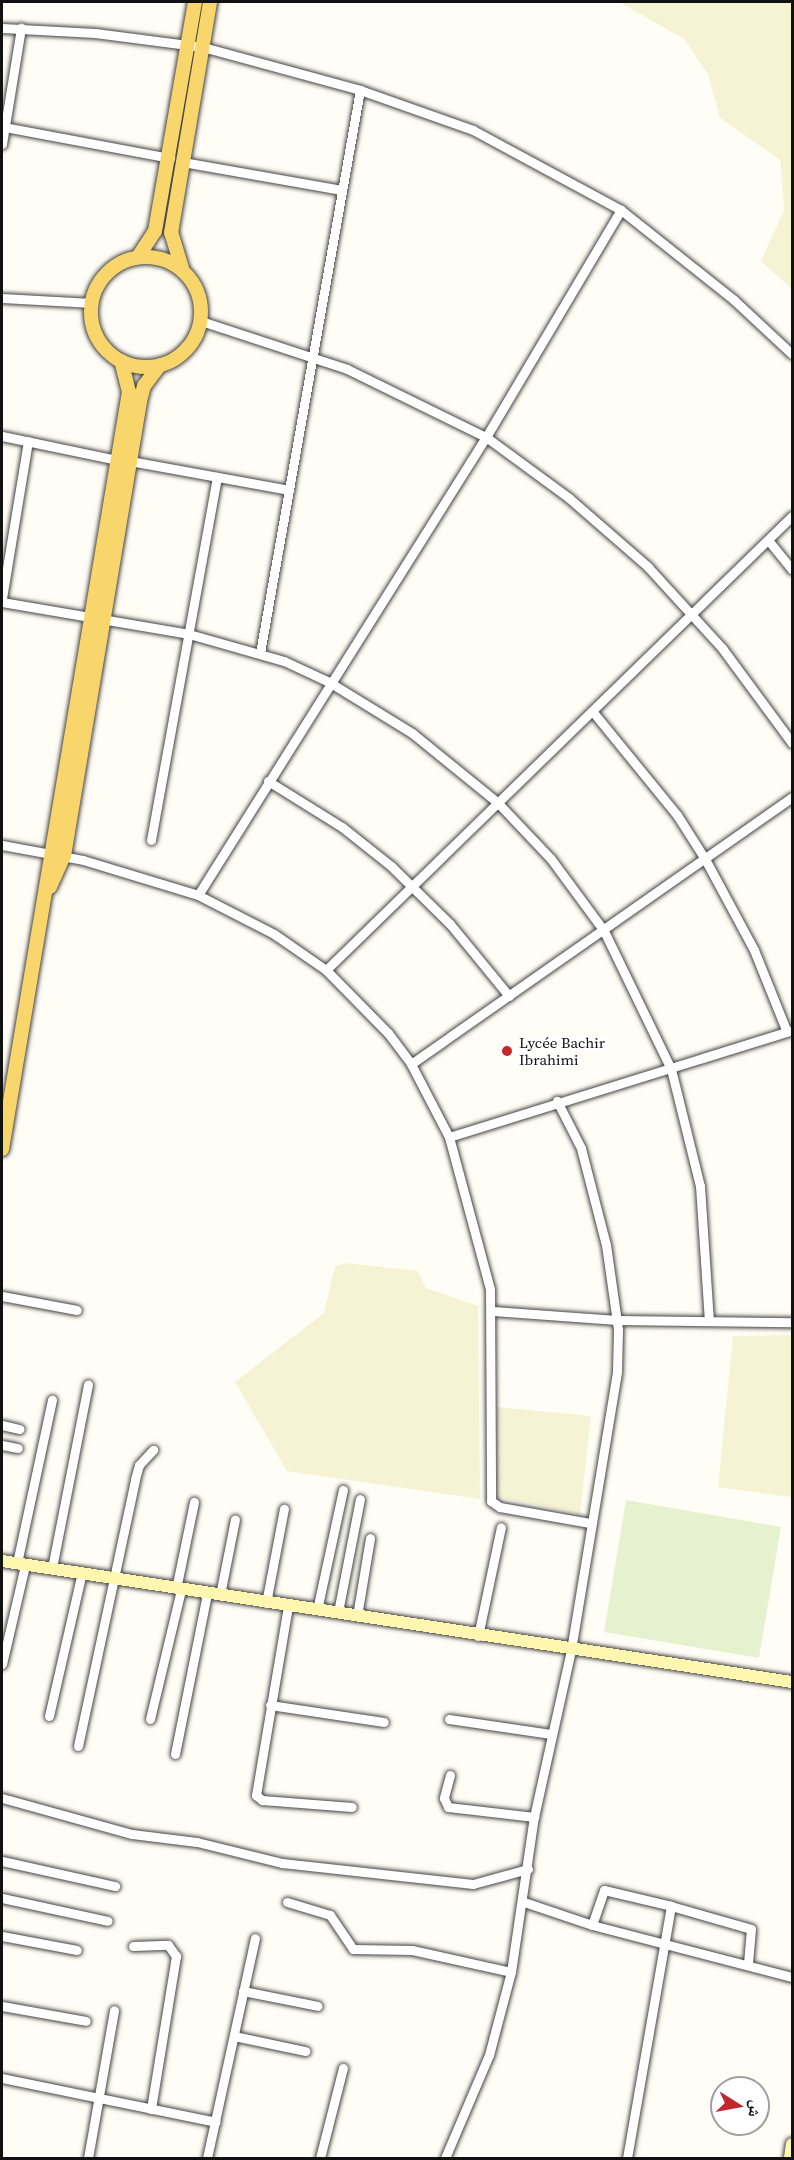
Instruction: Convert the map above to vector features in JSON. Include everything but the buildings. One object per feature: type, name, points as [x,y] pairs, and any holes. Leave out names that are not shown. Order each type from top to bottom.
[{"type":"main road","points":[[2,1149],[50,853],[124,460],[144,386],[160,365],[185,352],[201,321],[199,293],[183,270],[171,240],[176,160],[188,44],[195,2]]},
{"type":"main road","points":[[138,257],[155,231],[176,160],[210,2]]},
{"type":"main road","points":[[124,460],[129,392],[121,361],[99,340],[92,303],[110,270],[138,257],[165,260],[183,270]]},
{"type":"main road","points":[[121,361],[160,365]]},
{"type":"main road","points":[[44,900],[64,856],[96,616]]},
{"type":"main road","points":[[2,1561],[82,1572],[178,1590],[338,1612],[478,1636],[792,1682]]},
{"type":"main road","points":[[790,2158],[792,2144]]},
{"type":"street","points":[[2,28],[202,47],[360,90],[473,130],[621,210],[734,300],[792,354]]},
{"type":"street","points":[[2,144],[21,28]]},
{"type":"street","points":[[261,652],[360,90]]},
{"type":"street","points":[[4,128],[342,190]]},
{"type":"street","points":[[198,895],[329,682],[486,437],[621,210]]},
{"type":"street","points":[[2,298],[92,303]]},
{"type":"street","points":[[201,321],[312,355],[383,384],[486,437],[608,530],[693,615],[792,743]]},
{"type":"street","points":[[2,436],[289,490]]},
{"type":"street","points":[[28,441],[2,600],[189,634],[261,652],[329,682],[412,733],[498,803],[551,859],[604,931],[671,1069],[700,1186],[709,1321]]},
{"type":"street","points":[[151,840],[217,477]]},
{"type":"street","points":[[326,970],[693,615],[792,516]]},
{"type":"street","points":[[768,540],[792,570]]},
{"type":"street","points":[[449,1137],[557,1101],[671,1069],[790,1031],[754,950],[705,859],[677,815],[592,712]]},
{"type":"street","points":[[268,781],[342,827],[413,886],[510,996]]},
{"type":"street","points":[[411,1064],[604,931],[792,797]]},
{"type":"street","points":[[2,845],[64,856],[198,895],[274,934],[326,970],[388,1033],[411,1064],[449,1137],[493,1311],[491,1501],[497,1506],[590,1523]]},
{"type":"street","points":[[445,2158],[489,2055],[512,1972],[524,1902],[534,1817],[571,1650],[590,1523],[617,1371],[617,1320],[593,1189],[571,1120],[557,1101]]},
{"type":"street","points":[[2,1296],[77,1310]]},
{"type":"street","points":[[493,1311],[617,1320],[792,1322]]},
{"type":"street","points":[[52,1568],[88,1384]]},
{"type":"street","points":[[2,1664],[52,1400]]},
{"type":"street","points":[[2,1425],[20,1429]]},
{"type":"street","points":[[2,1445],[18,1448]]},
{"type":"street","points":[[78,1746],[135,1479],[139,1465],[153,1450]]},
{"type":"street","points":[[317,1610],[343,1490]]},
{"type":"street","points":[[338,1612],[360,1499]]},
{"type":"street","points":[[150,1719],[178,1590],[194,1502]]},
{"type":"street","points":[[266,1603],[284,1509]]},
{"type":"street","points":[[175,1754],[235,1519]]},
{"type":"street","points":[[478,1636],[501,1527]]},
{"type":"street","points":[[357,1616],[370,1538]]},
{"type":"street","points":[[49,1716],[82,1572]]},
{"type":"street","points":[[288,1606],[256,1795],[262,1800],[352,1807]]},
{"type":"street","points":[[270,1705],[384,1722]]},
{"type":"street","points":[[449,1719],[551,1734]]},
{"type":"street","points":[[450,1775],[444,1798],[447,1807],[534,1817]]},
{"type":"street","points":[[2,1798],[132,1834],[197,1842],[282,1863],[473,1884],[528,1869]]},
{"type":"street","points":[[2,1861],[115,1886]]},
{"type":"street","points":[[592,1925],[602,1890],[671,1906],[751,1929],[748,1964]]},
{"type":"street","points":[[2,1898],[108,1921]]},
{"type":"street","points":[[287,1902],[330,1915],[353,1949],[412,1950],[512,1972]]},
{"type":"street","points":[[524,1902],[592,1925],[792,1977]]},
{"type":"street","points":[[627,2158],[671,1906]]},
{"type":"street","points":[[2,1936],[77,1950]]},
{"type":"street","points":[[207,2158],[255,1938]]},
{"type":"street","points":[[133,1946],[168,1945],[176,1956],[151,2109]]},
{"type":"street","points":[[243,1991],[318,2006]]},
{"type":"street","points":[[2,2006],[86,2021]]},
{"type":"street","points":[[88,2158],[114,2010]]},
{"type":"street","points":[[234,2036],[305,2051]]},
{"type":"street","points":[[320,2158],[343,2068]]},
{"type":"street","points":[[2,2078],[216,2122]]},
{"type":"shaded area","points":[[619,2],[792,2],[792,289],[761,261],[784,210],[780,160],[720,118],[708,74],[684,39]]},
{"type":"shaded area","points":[[346,1263],[418,1271],[426,1288],[478,1306],[480,1499],[287,1471],[235,1382],[324,1313],[335,1266]]},
{"type":"shaded area","points":[[792,1335],[792,1497],[718,1487],[733,1336]]},
{"type":"shaded area","points":[[497,1407],[591,1416],[580,1514],[497,1497]]},
{"type":"green space","points":[[626,1500],[781,1527],[759,1658],[604,1632]]},
{"type":"place","name":"Lycée Bachir Ibrahimi","points":[[507,1051]]}]
